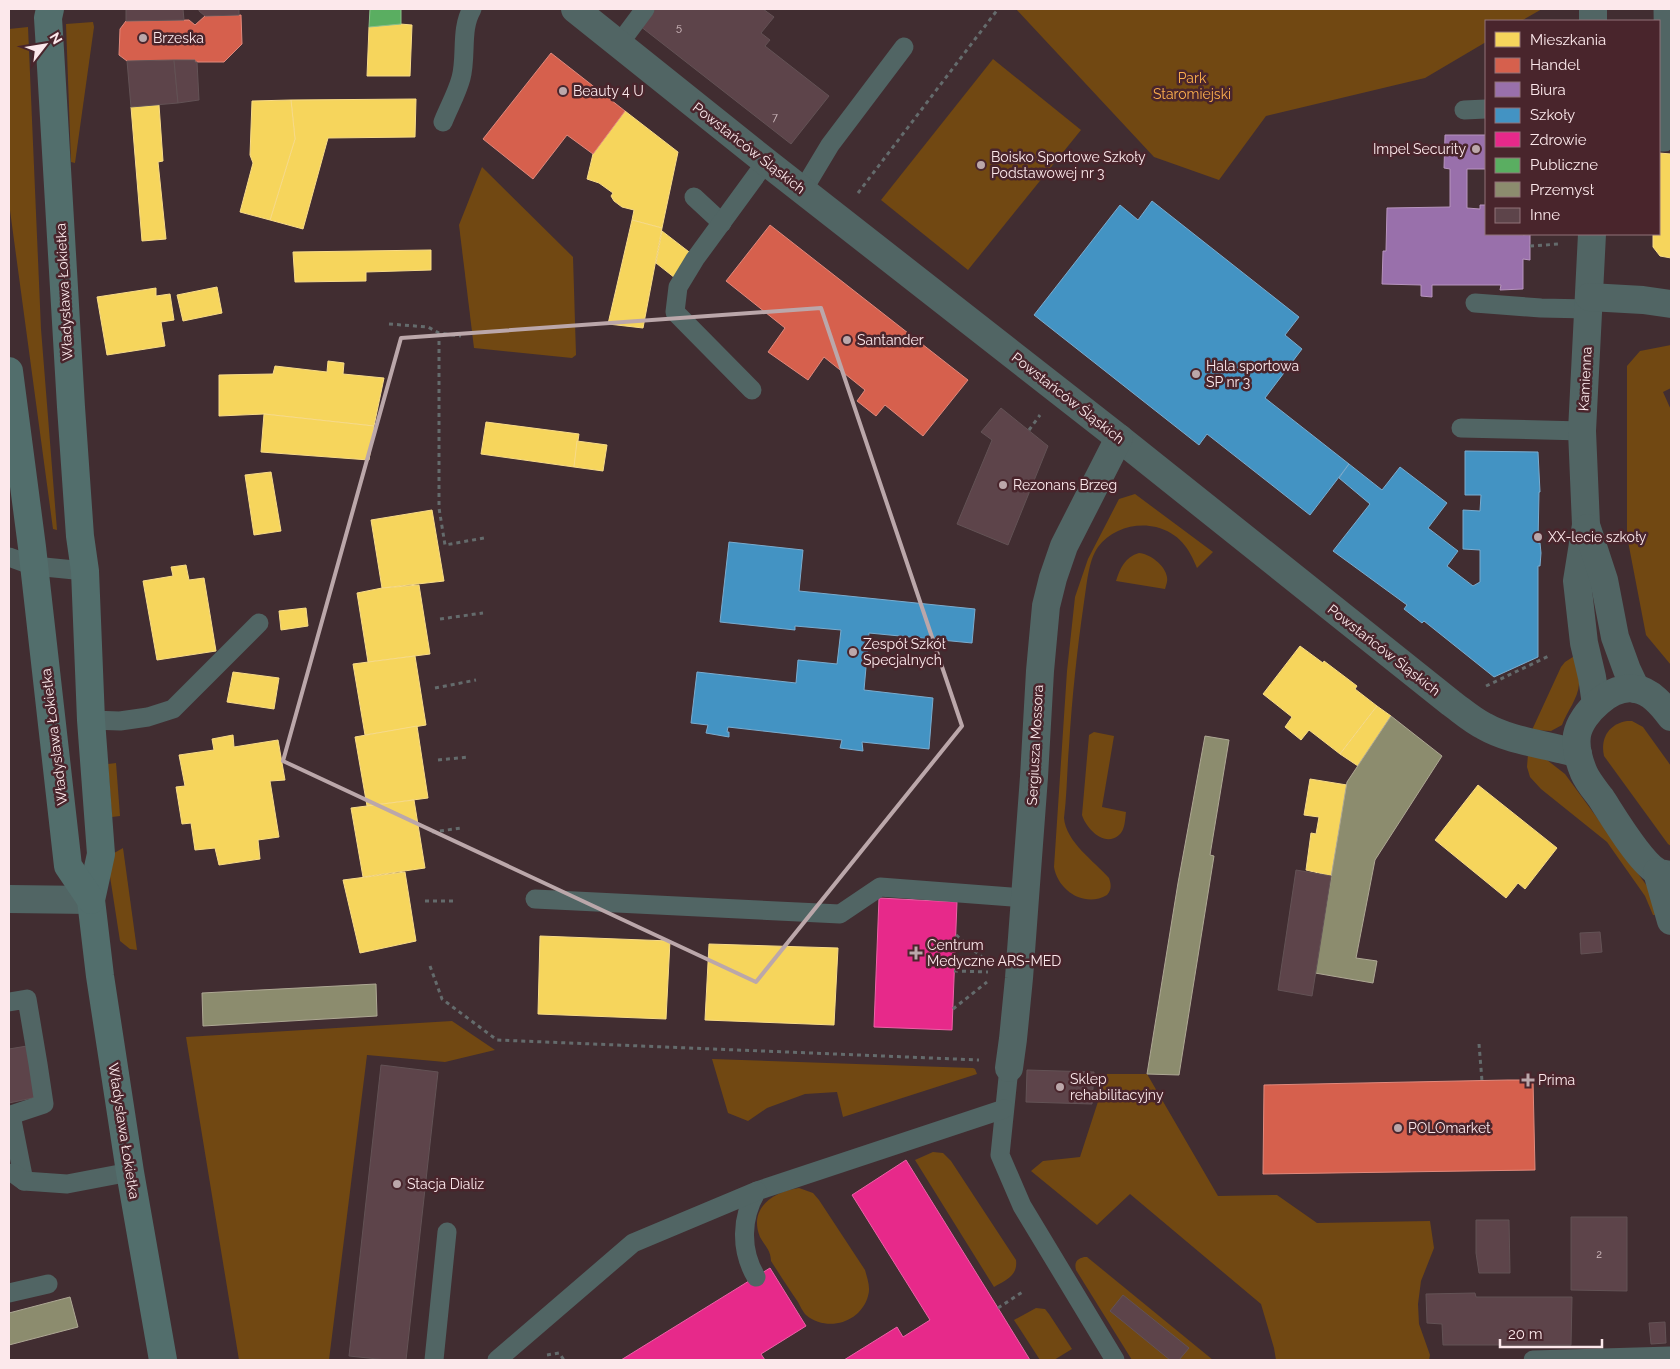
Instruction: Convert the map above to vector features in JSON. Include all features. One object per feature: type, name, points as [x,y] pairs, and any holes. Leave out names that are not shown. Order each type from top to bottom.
[{"type":"main road","name":"Władysława Łokietka","points":[[49,10],[72,417],[80,536],[85,571],[90,720],[101,854],[92,900],[100,976],[130,1172],[163,1360]]},
{"type":"main road","name":"Władysława Łokietka","points":[[9,371],[34,566],[68,866],[92,900]]},
{"type":"street","name":"Powstańców Śląskich","points":[[575,9],[770,165],[1119,438],[1451,703],[1484,726],[1521,740],[1578,754]]},
{"type":"street","name":"Kamienna","points":[[1592,235],[1582,431],[1586,525],[1576,581],[1584,643],[1596,704]]},
{"type":"street","points":[[1589,303],[1643,300],[1671,304]]},
{"type":"street","name":"Sergiusza Mossora","points":[[998,1064],[1015,1021],[1046,606],[1064,546],[1119,438]]},
{"type":"street","name":"Kamienna","points":[[1586,525],[1604,580],[1615,637],[1636,689]]},
{"type":"street","points":[[1671,717],[1655,699],[1636,689],[1623,690],[1608,696],[1596,704],[1582,722],[1577,736],[1578,754],[1585,774],[1637,852],[1664,874],[1671,921]]},
{"type":"street","points":[[9,899],[92,900]]},
{"type":"lane","points":[[443,122],[461,77],[464,44],[469,14],[472,9]]},
{"type":"lane","points":[[619,44],[645,9]]},
{"type":"lane","points":[[1660,142],[1665,142],[1663,9]]},
{"type":"lane","points":[[803,190],[830,145],[904,47]]},
{"type":"lane","points":[[1464,110],[1485,109]]},
{"type":"lane","points":[[752,390],[675,312],[678,287],[694,259],[760,170],[770,165]]},
{"type":"lane","points":[[694,198],[722,223]]},
{"type":"lane","points":[[1475,303],[1541,308],[1589,303]]},
{"type":"lane","points":[[1461,428],[1582,431]]},
{"type":"lane","points":[[9,558],[34,566],[85,571]]},
{"type":"lane","points":[[90,720],[120,721],[148,718],[173,709],[260,623]]},
{"type":"lane","points":[[535,898],[840,914],[880,887],[1025,898]]},
{"type":"lane","points":[[9,1002],[27,999],[44,1104],[11,1115],[16,1176],[67,1184],[130,1172]]},
{"type":"lane","points":[[998,1064],[1004,1109],[1000,1155],[1022,1206],[1115,1360]]},
{"type":"lane","points":[[497,1360],[633,1243],[757,1191],[1004,1109]]},
{"type":"lane","points":[[756,1277],[747,1255],[743,1230],[749,1204],[757,1191]]},
{"type":"lane","points":[[434,1360],[447,1232]]},
{"type":"lane","points":[[9,1294],[48,1284]]},
{"type":"lane","points":[[1533,1360],[1671,1356]]},
{"type":"path","points":[[840,219],[998,9]]},
{"type":"path","points":[[388,324],[428,326],[439,333],[461,336]]},
{"type":"path","points":[[439,333],[439,508],[445,545],[484,538]]},
{"type":"path","points":[[1029,430],[1044,411]]},
{"type":"path","points":[[440,619],[483,614]]},
{"type":"path","points":[[1486,686],[1552,655]]},
{"type":"path","points":[[435,688],[476,680]]},
{"type":"path","points":[[438,760],[469,757]]},
{"type":"path","points":[[432,832],[462,828]]},
{"type":"path","points":[[425,902],[456,901]]},
{"type":"path","points":[[956,935],[992,966]]},
{"type":"path","points":[[430,966],[442,999],[497,1040],[998,1064]]},
{"type":"path","points":[[954,971],[990,972]]},
{"type":"path","points":[[953,1009],[991,978]]},
{"type":"path","points":[[1479,1044],[1482,1081]]},
{"type":"path","points":[[998,1308],[1024,1291]]},
{"type":"highlighted area","points":[[821,308],[962,726],[756,982],[283,761],[401,338]]},
{"type":"green space","name":"Park Staromiejski","points":[[1016,9],[1542,9],[1523,20],[1485,20],[1485,43],[1425,78],[1266,116],[1219,180],[1154,157]]},
{"type":"green space","points":[[93,22],[94,27],[75,163],[71,162],[66,24]]},
{"type":"green space","points":[[28,27],[41,329],[57,530],[53,529],[9,203],[9,29]]},
{"type":"green space","name":"Boisko Sportowe Szkoły Podstawowej nr 3","points":[[993,59],[1081,130],[968,270],[881,200]]},
{"type":"green space","points":[[482,167],[573,257],[576,355],[572,358],[474,348],[459,225]]},
{"type":"green space","points":[[1671,345],[1671,388],[1663,392],[1671,410],[1671,665],[1646,635],[1627,536],[1627,366],[1640,351]]},
{"type":"green space","points":[[1135,494],[1213,552],[1197,568],[1187,548],[1177,537],[1156,527],[1140,525],[1117,531],[1103,541],[1092,559],[1087,581],[1075,674],[1064,818],[1066,827],[1075,843],[1109,878],[1111,886],[1107,895],[1099,899],[1090,899],[1074,895],[1067,890],[1057,876],[1054,867],[1067,671],[1075,597],[1088,559],[1119,499]]},
{"type":"green space","points":[[1139,553],[1152,558],[1163,568],[1167,579],[1165,589],[1116,581],[1124,564],[1130,557]]},
{"type":"green space","points":[[1576,655],[1579,677],[1578,689],[1562,725],[1551,731],[1532,730],[1561,667]]},
{"type":"green space","points":[[1632,721],[1643,727],[1671,766],[1671,846],[1604,756],[1603,743],[1607,733],[1615,725]]},
{"type":"green space","points":[[1094,732],[1114,736],[1102,807],[1126,812],[1124,825],[1119,835],[1107,839],[1096,835],[1087,825],[1082,815],[1089,735]]},
{"type":"green space","points":[[1528,754],[1547,760],[1565,774],[1647,886],[1658,915],[1653,915],[1645,896],[1607,842],[1541,789],[1530,777],[1527,767]]},
{"type":"green space","points":[[116,763],[120,816],[112,817],[108,764]]},
{"type":"green space","points":[[123,848],[137,950],[130,949],[120,941],[107,857]]},
{"type":"green space","points":[[452,1021],[495,1050],[445,1062],[367,1055],[329,1360],[239,1360],[186,1037]]},
{"type":"green space","points":[[712,1059],[973,1068],[977,1074],[843,1117],[837,1092],[805,1094],[767,1108],[748,1121],[728,1113]]},
{"type":"green space","points":[[1107,1074],[1147,1074],[1218,1196],[1277,1195],[1317,1223],[1430,1221],[1434,1248],[1421,1281],[1418,1304],[1419,1324],[1430,1355],[1429,1360],[1276,1360],[1261,1304],[1130,1194],[1097,1225],[1031,1171],[1043,1161],[1080,1157]]},
{"type":"green space","points":[[933,1152],[943,1153],[951,1161],[1016,1260],[1013,1274],[1007,1280],[994,1287],[915,1160]]},
{"type":"green space","points":[[799,1188],[813,1193],[819,1200],[865,1270],[869,1289],[868,1296],[858,1312],[843,1322],[824,1323],[806,1315],[771,1261],[769,1251],[760,1237],[757,1227],[760,1210],[773,1197]]},
{"type":"green space","points":[[1087,1257],[1213,1360],[1132,1360],[1076,1270],[1075,1265],[1077,1261]]},
{"type":"green space","points":[[1036,1308],[1045,1309],[1072,1349],[1054,1360],[1040,1360],[1014,1320]]},
{"type":"building: Mieszkania","points":[[400,24],[412,25],[410,76],[367,76],[369,27]]},
{"type":"building: Mieszkania","points":[[416,99],[415,137],[328,138],[303,229],[270,220],[295,139],[291,100]]},
{"type":"building: Mieszkania","points":[[291,100],[295,139],[270,220],[240,212],[253,163],[250,155],[252,101]]},
{"type":"building: Mieszkania","points":[[159,105],[163,161],[158,162],[166,239],[142,241],[131,107]]},
{"type":"building: Mieszkania","points":[[625,111],[678,152],[662,228],[632,220],[634,210],[622,207],[614,201],[611,196],[613,193],[599,183],[587,179],[593,154]]},
{"type":"building: Mieszkania","points":[[1660,153],[1671,154],[1671,258],[1660,256],[1653,247],[1653,235],[1660,235]]},
{"type":"building: Mieszkania","points":[[632,220],[662,228],[643,328],[608,324]]},
{"type":"building: Mieszkania","points":[[662,231],[693,255],[675,278],[656,263]]},
{"type":"building: Mieszkania","points":[[431,250],[431,270],[366,272],[366,281],[295,282],[293,252]]},
{"type":"building: Mieszkania","points":[[217,287],[222,313],[183,321],[177,295]]},
{"type":"building: Mieszkania","points":[[156,288],[156,296],[170,294],[174,320],[161,322],[165,346],[107,355],[97,297]]},
{"type":"building: Mieszkania","points":[[328,361],[344,363],[343,374],[384,378],[374,426],[264,414],[219,416],[219,375],[273,374],[275,366],[327,372]]},
{"type":"building: Mieszkania","points":[[264,414],[374,426],[369,460],[261,452]]},
{"type":"building: Mieszkania","points":[[486,422],[579,434],[574,467],[481,454]]},
{"type":"building: Mieszkania","points":[[577,441],[607,445],[603,471],[574,467]]},
{"type":"building: Mieszkania","points":[[271,472],[281,531],[254,535],[245,475]]},
{"type":"building: Mieszkania","points":[[432,510],[444,581],[382,588],[371,520]]},
{"type":"building: Mieszkania","points":[[186,565],[189,580],[204,578],[216,651],[157,660],[143,581],[173,576],[171,567]]},
{"type":"building: Mieszkania","points":[[419,585],[430,654],[368,662],[357,593],[382,588]]},
{"type":"building: Mieszkania","points":[[306,608],[308,626],[281,630],[279,611]]},
{"type":"building: Mieszkania","points":[[1300,646],[1323,663],[1324,661],[1357,686],[1355,689],[1377,706],[1340,754],[1309,730],[1301,740],[1285,727],[1292,717],[1263,694]]},
{"type":"building: Mieszkania","points":[[415,656],[426,725],[365,735],[353,664]]},
{"type":"building: Mieszkania","points":[[233,672],[279,678],[274,709],[227,702]]},
{"type":"building: Mieszkania","points":[[1377,706],[1391,716],[1358,766],[1340,754]]},
{"type":"building: Mieszkania","points":[[417,726],[428,798],[367,806],[355,737]]},
{"type":"building: Mieszkania","points":[[233,735],[234,747],[278,740],[285,780],[270,781],[279,837],[258,840],[260,859],[219,865],[215,848],[195,850],[191,823],[182,824],[176,787],[185,786],[179,755],[214,750],[212,739]]},
{"type":"building: Mieszkania","points":[[1310,779],[1347,785],[1331,876],[1306,870],[1311,833],[1316,834],[1319,817],[1304,815]]},
{"type":"building: Mieszkania","points":[[1478,785],[1557,848],[1525,889],[1518,883],[1506,898],[1435,840]]},
{"type":"building: Mieszkania","points":[[414,800],[425,868],[363,877],[351,808]]},
{"type":"building: Mieszkania","points":[[405,872],[416,941],[360,953],[343,880]]},
{"type":"building: Mieszkania","points":[[540,936],[670,941],[666,1019],[538,1014]]},
{"type":"building: Mieszkania","points":[[709,944],[838,948],[834,1025],[705,1020]]},
{"type":"building: Handel","points":[[241,15],[242,44],[224,62],[195,62],[195,60],[127,61],[119,55],[120,29],[126,21],[189,20],[195,25],[205,16]]},
{"type":"building: Handel","points":[[551,53],[625,111],[593,154],[567,135],[533,179],[483,139]]},
{"type":"building: Handel","name":"Santander","points":[[770,225],[968,380],[923,436],[885,405],[876,416],[857,401],[865,390],[824,357],[808,380],[768,352],[785,328],[726,281]]},
{"type":"building: Handel","name":"POLOmarket","points":[[1533,1080],[1535,1170],[1263,1174],[1264,1085]]},
{"type":"building: Biura","points":[[1445,135],[1485,135],[1485,169],[1467,169],[1467,208],[1480,209],[1480,205],[1485,205],[1485,235],[1530,235],[1530,260],[1523,259],[1523,289],[1500,290],[1501,285],[1432,285],[1432,297],[1421,296],[1421,285],[1382,284],[1383,251],[1386,251],[1387,208],[1450,207],[1450,169],[1444,168]]},
{"type":"building: Szkoły","name":"Hala sportowa SP nr 3","points":[[1152,201],[1299,317],[1285,335],[1302,349],[1265,398],[1349,464],[1310,515],[1207,434],[1199,445],[1034,315],[1120,205],[1138,220]]},
{"type":"building: Szkoły","points":[[1465,451],[1538,452],[1540,492],[1538,543],[1540,543],[1541,553],[1540,566],[1538,566],[1538,657],[1494,677],[1424,621],[1422,623],[1404,609],[1407,605],[1333,551],[1370,504],[1339,478],[1349,464],[1382,490],[1400,467],[1447,503],[1428,528],[1458,551],[1447,566],[1473,586],[1480,582],[1480,550],[1463,549],[1463,510],[1480,511],[1481,495],[1465,495]]},
{"type":"building: Szkoły","name":"Zespół Szkół Specjalnych","points":[[729,542],[803,550],[799,591],[975,609],[972,643],[869,633],[864,690],[933,698],[929,749],[862,742],[863,751],[840,748],[842,740],[728,727],[729,737],[706,733],[708,725],[691,723],[697,672],[796,683],[798,660],[837,664],[841,630],[795,626],[795,630],[720,622]]},
{"type":"building: Zdrowie","name":"Centrum Medyczne ARS-MED","points":[[879,898],[957,902],[952,1030],[874,1027]]},
{"type":"building: Zdrowie","points":[[906,1160],[1030,1360],[844,1360],[897,1327],[903,1337],[930,1320],[852,1195]]},
{"type":"building: Zdrowie","points":[[770,1268],[806,1326],[761,1354],[765,1360],[621,1360]]},
{"type":"building: Publiczne","points":[[370,9],[401,9],[401,24],[369,27]]},
{"type":"building: Przemysł","points":[[1391,716],[1442,756],[1375,860],[1356,958],[1377,961],[1373,983],[1315,973],[1347,782]]},
{"type":"building: Przemysł","points":[[1205,736],[1229,740],[1210,855],[1214,856],[1179,1075],[1147,1074],[1178,883]]},
{"type":"building: Przemysł","points":[[376,984],[377,1016],[203,1026],[202,993]]},
{"type":"building: Przemysł","points":[[70,1297],[78,1327],[9,1345],[9,1313]]},
{"type":"building: Inne","points":[[126,9],[183,9],[184,20],[126,21]]},
{"type":"building: Inne","points":[[199,9],[239,9],[239,15],[205,16]]},
{"type":"building: Inne","points":[[654,9],[763,9],[774,17],[761,33],[770,40],[765,46],[829,96],[791,144],[640,26]]},
{"type":"building: Inne","points":[[174,60],[178,103],[131,107],[127,61]]},
{"type":"building: Inne","points":[[174,60],[195,60],[197,62],[199,100],[178,103]]},
{"type":"building: Inne","name":"Rezonans Brzeg","points":[[1001,408],[1048,446],[1008,545],[957,524],[992,440],[981,432]]},
{"type":"building: Inne","points":[[1296,870],[1331,876],[1312,996],[1278,990]]},
{"type":"building: Inne","points":[[1600,932],[1602,952],[1581,954],[1580,933]]},
{"type":"building: Inne","points":[[27,1046],[37,1097],[9,1103],[9,1049]]},
{"type":"building: Inne","name":"Stacja Dializ","points":[[381,1065],[438,1072],[406,1360],[349,1356]]},
{"type":"building: Inne","name":"Sklep rehabilitacyjny","points":[[1027,1070],[1094,1072],[1092,1104],[1026,1102]]},
{"type":"building: Inne","points":[[1571,1217],[1627,1217],[1627,1291],[1571,1290]]},
{"type":"building: Inne","points":[[1476,1220],[1509,1220],[1510,1273],[1479,1273],[1476,1253]]},
{"type":"building: Inne","points":[[1475,1293],[1476,1297],[1572,1297],[1571,1345],[1443,1345],[1442,1324],[1427,1323],[1426,1294]]},
{"type":"building: Inne","points":[[1123,1295],[1189,1348],[1179,1360],[1170,1360],[1110,1311]]},
{"type":"building: Inne","points":[[1665,1322],[1666,1343],[1651,1344],[1649,1323]]},
{"type":"place","name":"Brzeska","points":[[143,38]]},
{"type":"place","name":"Beauty 4 U","points":[[563,91]]},
{"type":"place","name":"Impel Security","points":[[1476,149]]},
{"type":"place","name":"Boisko Sportowe Szkoły Podstawowej nr 3","points":[[981,165]]},
{"type":"place","name":"Santander","points":[[847,340]]},
{"type":"place","name":"Hala sportowa SP nr 3","points":[[1196,374]]},
{"type":"place","name":"Rezonans Brzeg","points":[[1003,485]]},
{"type":"place","name":"XX-lecie szkoły","points":[[1538,537]]},
{"type":"place","name":"Zespół Szkół Specjalnych","points":[[853,652]]},
{"type":"place","name":"Centrum Medyczne ARS-MED","points":[[916,953]]},
{"type":"place","name":"Prima","points":[[1528,1080]]},
{"type":"place","name":"Sklep rehabilitacyjny","points":[[1060,1087]]},
{"type":"place","name":"POLOmarket","points":[[1398,1128]]},
{"type":"place","name":"Stacja Dializ","points":[[397,1184]]}]
